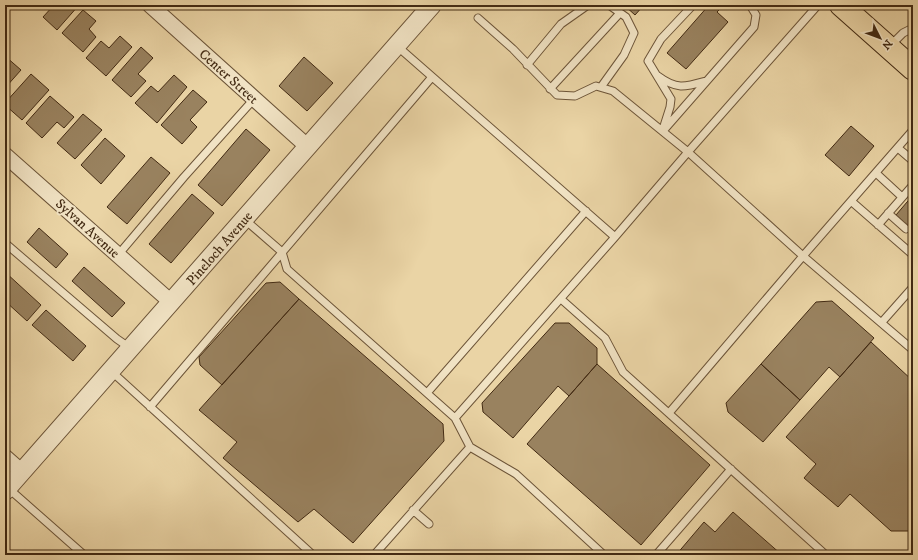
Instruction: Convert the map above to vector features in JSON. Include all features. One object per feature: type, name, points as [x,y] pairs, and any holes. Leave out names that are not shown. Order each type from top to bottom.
[{"type":"main road","points":[[841,5],[913,70]]},
{"type":"street","name":"Center Street","points":[[150,5],[308,147]]},
{"type":"street","name":"Pineloch Avenue","points":[[7,489],[432,5]]},
{"type":"street","name":"Sylvan Avenue","points":[[5,155],[171,302]]},
{"type":"street","points":[[5,457],[22,472]]},
{"type":"lane","points":[[527,65],[561,24],[588,5]]},
{"type":"lane","points":[[601,87],[624,55],[634,33],[626,16],[609,5]]},
{"type":"lane","points":[[663,131],[671,99],[648,61],[661,40],[692,5]]},
{"type":"lane","points":[[663,131],[754,27],[756,15],[750,5]]},
{"type":"lane","points":[[454,418],[561,299],[818,5]]},
{"type":"lane","points":[[550,89],[620,13]]},
{"type":"lane","points":[[478,18],[513,49],[557,95],[575,96],[596,86],[613,91],[688,152],[803,256],[913,350]]},
{"type":"lane","points":[[889,48],[903,33],[913,28]]},
{"type":"lane","points":[[396,46],[615,237]]},
{"type":"lane","points":[[656,75],[678,86],[686,87],[707,81]]},
{"type":"lane","points":[[150,407],[432,77]]},
{"type":"lane","points":[[118,255],[184,177],[254,99]]},
{"type":"lane","points":[[669,413],[913,130]]},
{"type":"lane","points":[[898,148],[913,161]]},
{"type":"lane","points":[[876,173],[902,197]]},
{"type":"lane","points":[[878,225],[913,185]]},
{"type":"lane","points":[[851,201],[913,255]]},
{"type":"lane","points":[[427,394],[586,211]]},
{"type":"lane","points":[[888,213],[906,229]]},
{"type":"lane","points":[[244,219],[282,252],[287,269],[454,418],[470,447],[516,474],[604,555]]},
{"type":"lane","points":[[5,243],[117,339],[130,348]]},
{"type":"lane","points":[[882,322],[913,287]]},
{"type":"lane","points":[[561,299],[605,338],[622,372],[826,555]]},
{"type":"lane","points":[[110,371],[313,555]]},
{"type":"lane","points":[[374,555],[470,447]]},
{"type":"lane","points":[[656,555],[731,469]]},
{"type":"lane","points":[[7,489],[84,555]]},
{"type":"lane","points":[[413,510],[429,524]]},
{"type":"building","points":[[54,5],[79,5],[57,30],[43,17]]},
{"type":"building","points":[[624,5],[644,5],[635,15]]},
{"type":"building","points":[[709,5],[724,5],[717,12],[728,22],[686,69],[667,53]]},
{"type":"building","points":[[83,10],[96,21],[89,29],[96,37],[83,52],[62,33]]},
{"type":"building","points":[[120,36],[132,47],[106,76],[86,58],[101,41],[109,48]]},
{"type":"building","points":[[141,47],[153,58],[138,74],[146,81],[131,97],[112,80]]},
{"type":"building","points":[[5,56],[21,70],[5,88]]},
{"type":"building","points":[[304,57],[333,83],[307,111],[279,86]]},
{"type":"building","points":[[31,74],[49,90],[22,120],[5,105],[5,103]]},
{"type":"building","points":[[174,75],[187,87],[157,123],[135,103],[151,86],[158,92]]},
{"type":"building","points":[[193,90],[207,102],[190,120],[197,127],[182,144],[161,125]]},
{"type":"building","points":[[50,96],[74,117],[64,128],[57,122],[42,138],[26,123]]},
{"type":"building","points":[[83,114],[102,130],[75,159],[57,143]]},
{"type":"building","points":[[851,126],[874,146],[849,176],[825,155]]},
{"type":"building","points":[[246,129],[270,150],[222,206],[198,185]]},
{"type":"building","points":[[105,138],[125,156],[101,184],[81,165]]},
{"type":"building","points":[[151,157],[170,173],[127,224],[107,207]]},
{"type":"building","points":[[192,194],[214,213],[171,263],[149,244]]},
{"type":"building","points":[[913,195],[913,230],[896,215]]},
{"type":"building","points":[[39,228],[68,254],[56,268],[27,242]]},
{"type":"building","points":[[84,267],[125,303],[112,317],[72,281]]},
{"type":"building","points":[[5,272],[41,305],[27,321],[5,301]]},
{"type":"building","points":[[280,282],[299,299],[222,385],[200,365],[199,357],[266,283]]},
{"type":"building","points":[[299,299],[443,424],[444,441],[353,543],[314,509],[298,522],[223,458],[237,442],[199,410]]},
{"type":"building","points":[[832,301],[874,338],[840,377],[829,367],[800,400],[761,364],[816,302]]},
{"type":"building","points":[[46,310],[86,346],[73,361],[32,325]]},
{"type":"building","points":[[555,323],[569,323],[597,348],[597,364],[569,396],[558,386],[513,438],[483,412],[482,403]]},
{"type":"building","points":[[871,342],[913,381],[913,531],[891,531],[850,494],[838,507],[804,478],[816,464],[786,437]]},
{"type":"building","points":[[597,364],[710,465],[641,545],[527,444]]},
{"type":"building","points":[[761,364],[800,400],[763,442],[728,412],[726,403]]},
{"type":"building","points":[[733,512],[782,555],[676,555],[704,522],[715,532]]}]
